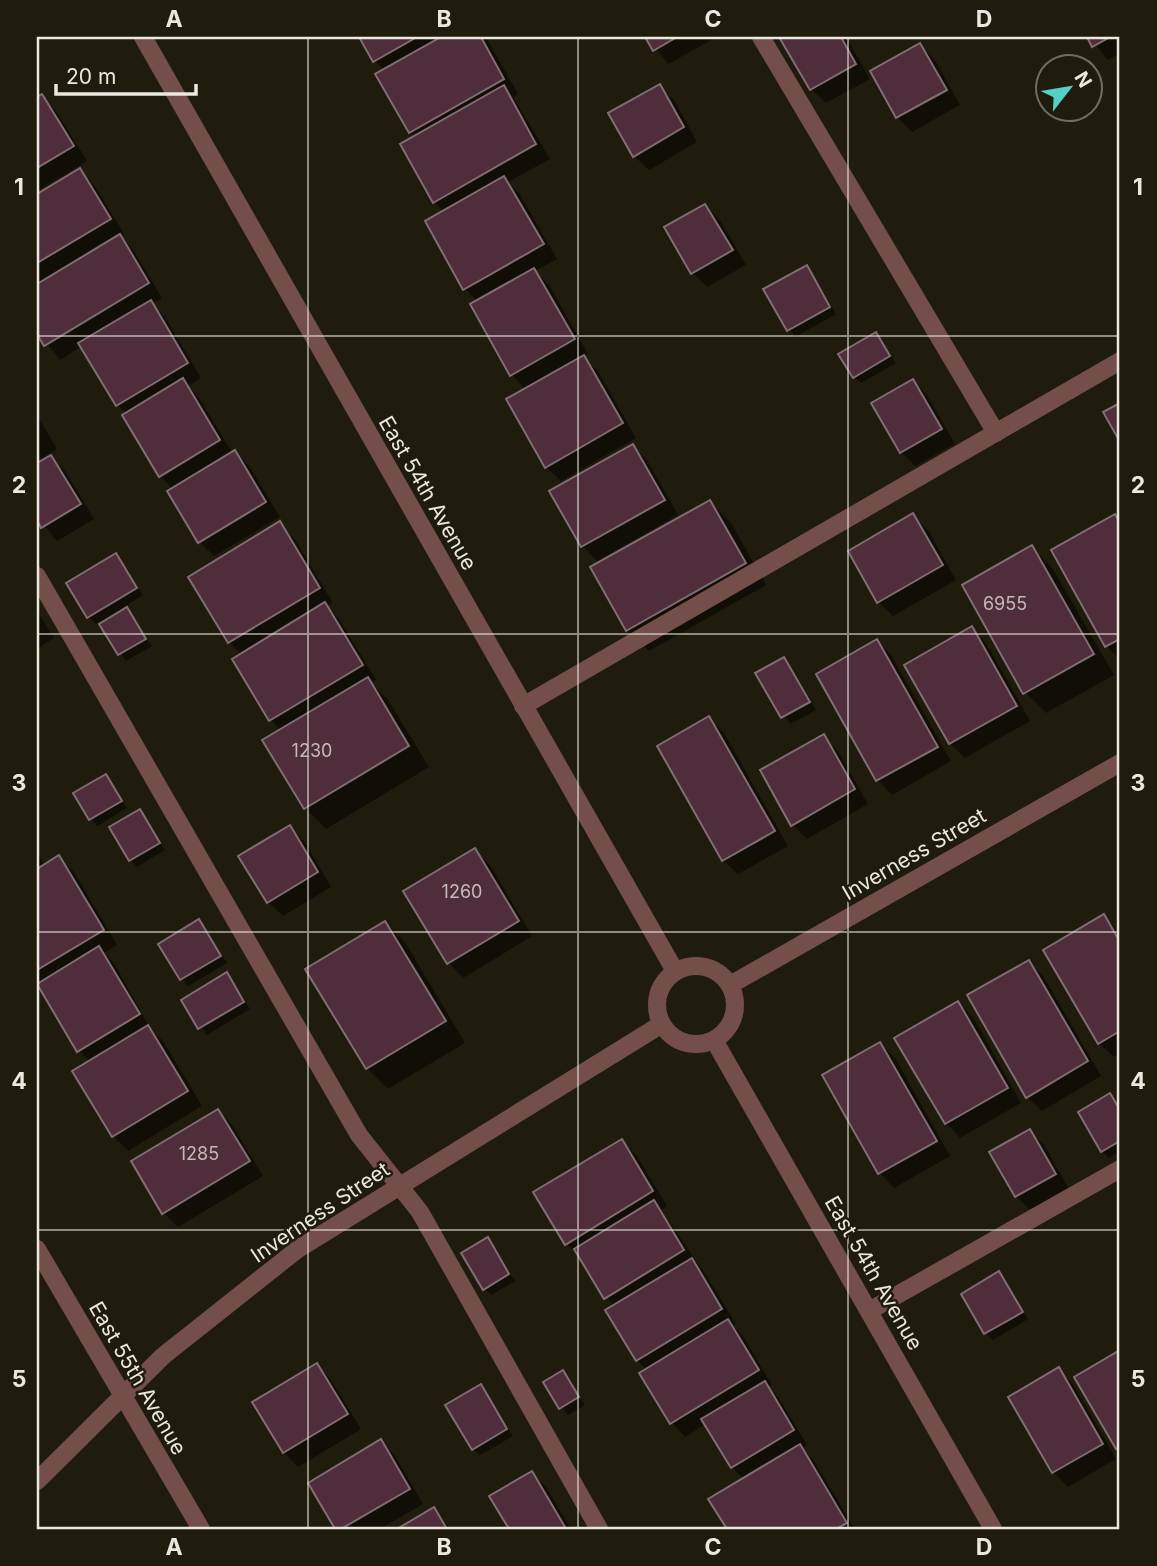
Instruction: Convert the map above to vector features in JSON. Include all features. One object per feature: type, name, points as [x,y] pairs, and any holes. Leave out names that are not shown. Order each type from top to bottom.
[{"type":"street","name":"East 54th Avenue","points":[[144,37],[675,971]]},
{"type":"street","points":[[761,37],[996,433]]},
{"type":"street","points":[[523,706],[1120,362]]},
{"type":"street","points":[[37,576],[359,1135],[420,1212],[599,1529]]},
{"type":"street","name":"Inverness Street","points":[[730,985],[1120,763]]},
{"type":"street","points":[[699,965],[711,968],[730,985],[735,1009],[731,1022],[714,1040],[703,1044],[679,1041],[662,1024],[657,1013],[659,989],[675,971],[699,965]]},
{"type":"street","name":"Inverness Street","points":[[37,1482],[163,1356],[298,1249],[662,1024]]},
{"type":"street","name":"East 54th Avenue","points":[[714,1040],[993,1529]]},
{"type":"street","points":[[869,1311],[1120,1169]]},
{"type":"street","name":"East 55th Avenue","points":[[37,1249],[201,1529]]},
{"type":"building","points":[[359,37],[417,37],[373,62]]},
{"type":"building","points":[[441,37],[481,37],[504,79],[409,133],[375,74]]},
{"type":"building","points":[[645,37],[677,37],[653,51]]},
{"type":"building","points":[[779,37],[841,37],[856,64],[810,90]]},
{"type":"building","points":[[1087,37],[1110,37],[1092,47]]},
{"type":"building","points":[[920,43],[947,90],[896,118],[870,71]]},
{"type":"building","points":[[660,84],[684,127],[633,157],[608,113]]},
{"type":"building","points":[[504,85],[536,144],[433,203],[400,144]]},
{"type":"building","points":[[42,94],[74,146],[37,168],[37,97]]},
{"type":"building","points":[[80,168],[111,219],[37,263],[37,194]]},
{"type":"building","points":[[504,176],[544,244],[463,290],[425,221]]},
{"type":"building","points":[[705,204],[733,250],[691,274],[664,227]]},
{"type":"building","points":[[120,234],[149,283],[44,346],[37,334],[37,284]]},
{"type":"building","points":[[807,265],[830,307],[787,331],[763,289]]},
{"type":"building","points":[[534,268],[575,339],[510,376],[470,304]]},
{"type":"building","points":[[151,300],[188,363],[116,406],[78,343]]},
{"type":"building","points":[[876,332],[890,356],[853,378],[838,354]]},
{"type":"building","points":[[584,355],[623,423],[545,468],[506,399]]},
{"type":"building","points":[[183,378],[220,440],[159,477],[122,415]]},
{"type":"building","points":[[913,379],[942,429],[900,453],[871,403]]},
{"type":"building","points":[[1120,403],[1120,442],[1103,412]]},
{"type":"building","points":[[633,444],[665,500],[581,547],[549,491]]},
{"type":"building","points":[[235,450],[266,502],[198,543],[167,491]]},
{"type":"building","points":[[51,455],[81,504],[41,528],[37,520],[37,463]]},
{"type":"building","points":[[710,500],[746,563],[626,631],[590,567]]},
{"type":"building","points":[[913,513],[943,565],[877,603],[848,551]]},
{"type":"building","points":[[1115,514],[1120,523],[1120,639],[1105,647],[1051,550]]},
{"type":"building","points":[[280,521],[320,588],[228,643],[188,577]]},
{"type":"building","points":[[1032,545],[1094,654],[1023,694],[962,585]]},
{"type":"building","points":[[116,553],[137,588],[87,618],[66,583]]},
{"type":"building","points":[[325,602],[363,665],[269,721],[232,659]]},
{"type":"building","points":[[127,607],[146,639],[118,655],[99,624]]},
{"type":"building","points":[[972,626],[1017,706],[949,744],[904,665]]},
{"type":"building","points":[[877,639],[938,747],[876,781],[816,674]]},
{"type":"building","points":[[784,657],[810,702],[781,718],[755,673]]},
{"type":"building","points":[[368,677],[409,746],[304,809],[262,740]]},
{"type":"building","points":[[709,716],[775,831],[722,861],[657,746]]},
{"type":"building","points":[[824,734],[855,789],[791,826],[760,770]]},
{"type":"building","points":[[106,774],[122,801],[89,820],[73,793]]},
{"type":"building","points":[[140,809],[160,843],[129,861],[109,827]]},
{"type":"building","points":[[290,825],[318,872],[267,903],[238,856]]},
{"type":"building","points":[[475,848],[519,921],[447,964],[403,891]]},
{"type":"building","points":[[59,855],[104,930],[37,970],[37,869]]},
{"type":"building","points":[[1104,914],[1120,942],[1120,1031],[1098,1044],[1043,950]]},
{"type":"building","points":[[199,919],[221,956],[180,980],[158,944]]},
{"type":"building","points":[[385,921],[446,1021],[366,1069],[305,969]]},
{"type":"building","points":[[99,946],[140,1014],[77,1052],[37,984]]},
{"type":"building","points":[[1029,960],[1088,1061],[1026,1098],[967,995]]},
{"type":"building","points":[[227,972],[244,1002],[198,1029],[181,1000]]},
{"type":"building","points":[[958,1001],[1008,1088],[945,1124],[894,1038]]},
{"type":"building","points":[[148,1025],[188,1091],[112,1137],[72,1071]]},
{"type":"building","points":[[880,1042],[937,1141],[878,1174],[822,1075]]},
{"type":"building","points":[[1110,1093],[1120,1110],[1120,1141],[1101,1152],[1078,1112]]},
{"type":"building","points":[[218,1109],[250,1161],[162,1214],[131,1161]]},
{"type":"building","points":[[1030,1129],[1056,1174],[1015,1197],[989,1152]]},
{"type":"building","points":[[622,1139],[653,1191],[565,1245],[533,1192]]},
{"type":"building","points":[[654,1200],[684,1250],[604,1299],[574,1249]]},
{"type":"building","points":[[488,1237],[509,1274],[483,1290],[461,1253]]},
{"type":"building","points":[[692,1258],[722,1309],[636,1361],[605,1310]]},
{"type":"building","points":[[999,1271],[1023,1312],[984,1334],[961,1294]]},
{"type":"building","points":[[728,1319],[759,1370],[670,1424],[639,1373]]},
{"type":"building","points":[[1120,1350],[1120,1446],[1116,1449],[1074,1377]]},
{"type":"building","points":[[317,1363],[348,1414],[283,1453],[252,1402]]},
{"type":"building","points":[[1059,1367],[1103,1444],[1052,1473],[1008,1397]]},
{"type":"building","points":[[563,1370],[579,1397],[559,1409],[543,1382]]},
{"type":"building","points":[[765,1381],[794,1430],[731,1468],[701,1419]]},
{"type":"building","points":[[481,1384],[507,1429],[472,1450],[445,1405]]},
{"type":"building","points":[[381,1439],[410,1489],[341,1529],[335,1529],[308,1483]]},
{"type":"building","points":[[800,1444],[847,1523],[836,1529],[727,1529],[708,1499]]},
{"type":"building","points":[[532,1471],[565,1527],[509,1529],[489,1496]]},
{"type":"building","points":[[434,1507],[447,1529],[397,1529]]}]
